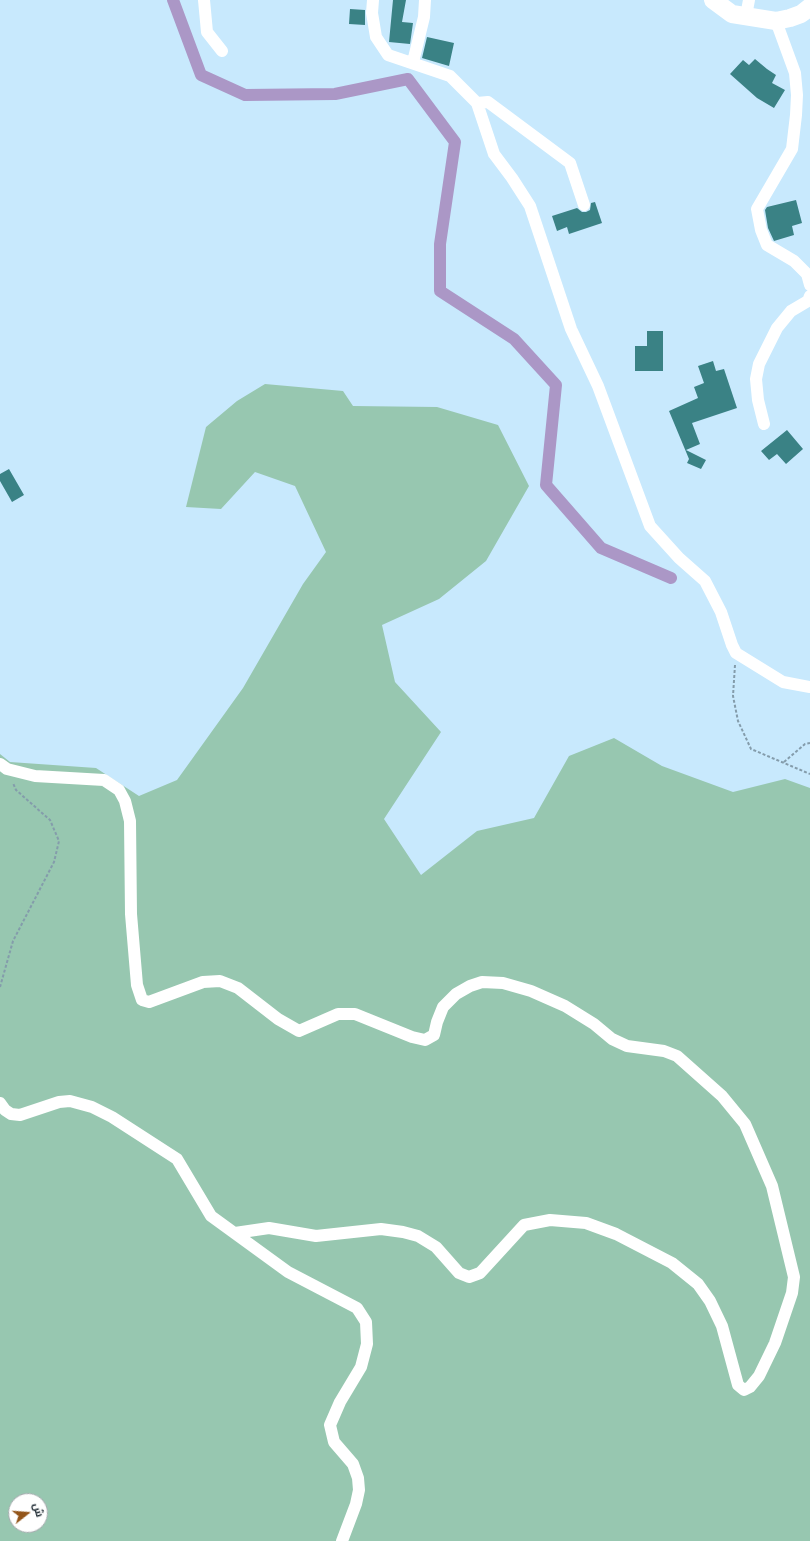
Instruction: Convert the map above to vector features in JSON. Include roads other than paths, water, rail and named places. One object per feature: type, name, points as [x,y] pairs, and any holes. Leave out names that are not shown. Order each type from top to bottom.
[{"type":"main road","points":[[713,0],[732,14],[748,8],[776,21],[801,14],[810,7]]},
{"type":"street","points":[[204,0],[207,32],[222,51]]},
{"type":"street","points":[[373,0],[372,13],[376,37],[388,54],[450,76],[477,103],[494,154],[530,206],[571,329],[598,386],[650,526],[679,558],[705,581],[721,612],[732,646],[736,653],[783,682],[810,687]]},
{"type":"street","points":[[413,62],[424,17],[425,0]]},
{"type":"street","points":[[776,21],[795,73],[797,95],[796,115],[792,149],[756,209],[761,230],[767,245],[794,261],[807,274],[810,286]]},
{"type":"street","points":[[477,103],[488,102],[570,163],[584,205]]},
{"type":"street","points":[[764,424],[758,400],[756,379],[759,364],[777,328],[791,311],[808,301],[810,296]]},
{"type":"street","points":[[4,766],[35,776],[104,780],[119,790],[125,801],[130,821],[131,914],[137,985],[142,1000],[149,1002],[203,982],[220,981],[238,988],[278,1019],[299,1031],[338,1014],[355,1014],[412,1037],[425,1040],[434,1035],[443,1007],[456,994],[470,986],[482,982],[503,982],[531,991],[565,1006],[594,1024],[612,1039],[627,1046],[664,1051],[677,1056],[722,1096],[745,1124],[772,1186],[794,1277],[792,1293],[775,1343],[759,1376],[750,1387],[744,1390],[738,1385],[722,1326],[710,1301],[698,1284],[672,1263],[616,1234],[586,1223],[550,1220],[524,1225],[480,1273],[469,1276],[459,1273],[436,1247],[418,1236],[403,1232],[381,1230],[316,1236],[269,1228],[236,1233]]},
{"type":"street","points":[[0,1103],[5,1110],[11,1114],[20,1115],[59,1102],[70,1102],[92,1107],[112,1117],[177,1159],[211,1216],[288,1272],[357,1308],[366,1322],[367,1344],[361,1367],[340,1402],[330,1425],[334,1442],[353,1464],[358,1478],[359,1490],[356,1504],[342,1541]]},
{"type":"waterway","points":[[173,0],[201,75],[245,95],[335,94],[408,79],[455,142],[440,244],[440,291],[514,339],[556,385],[546,485],[601,548],[671,578]]}]
